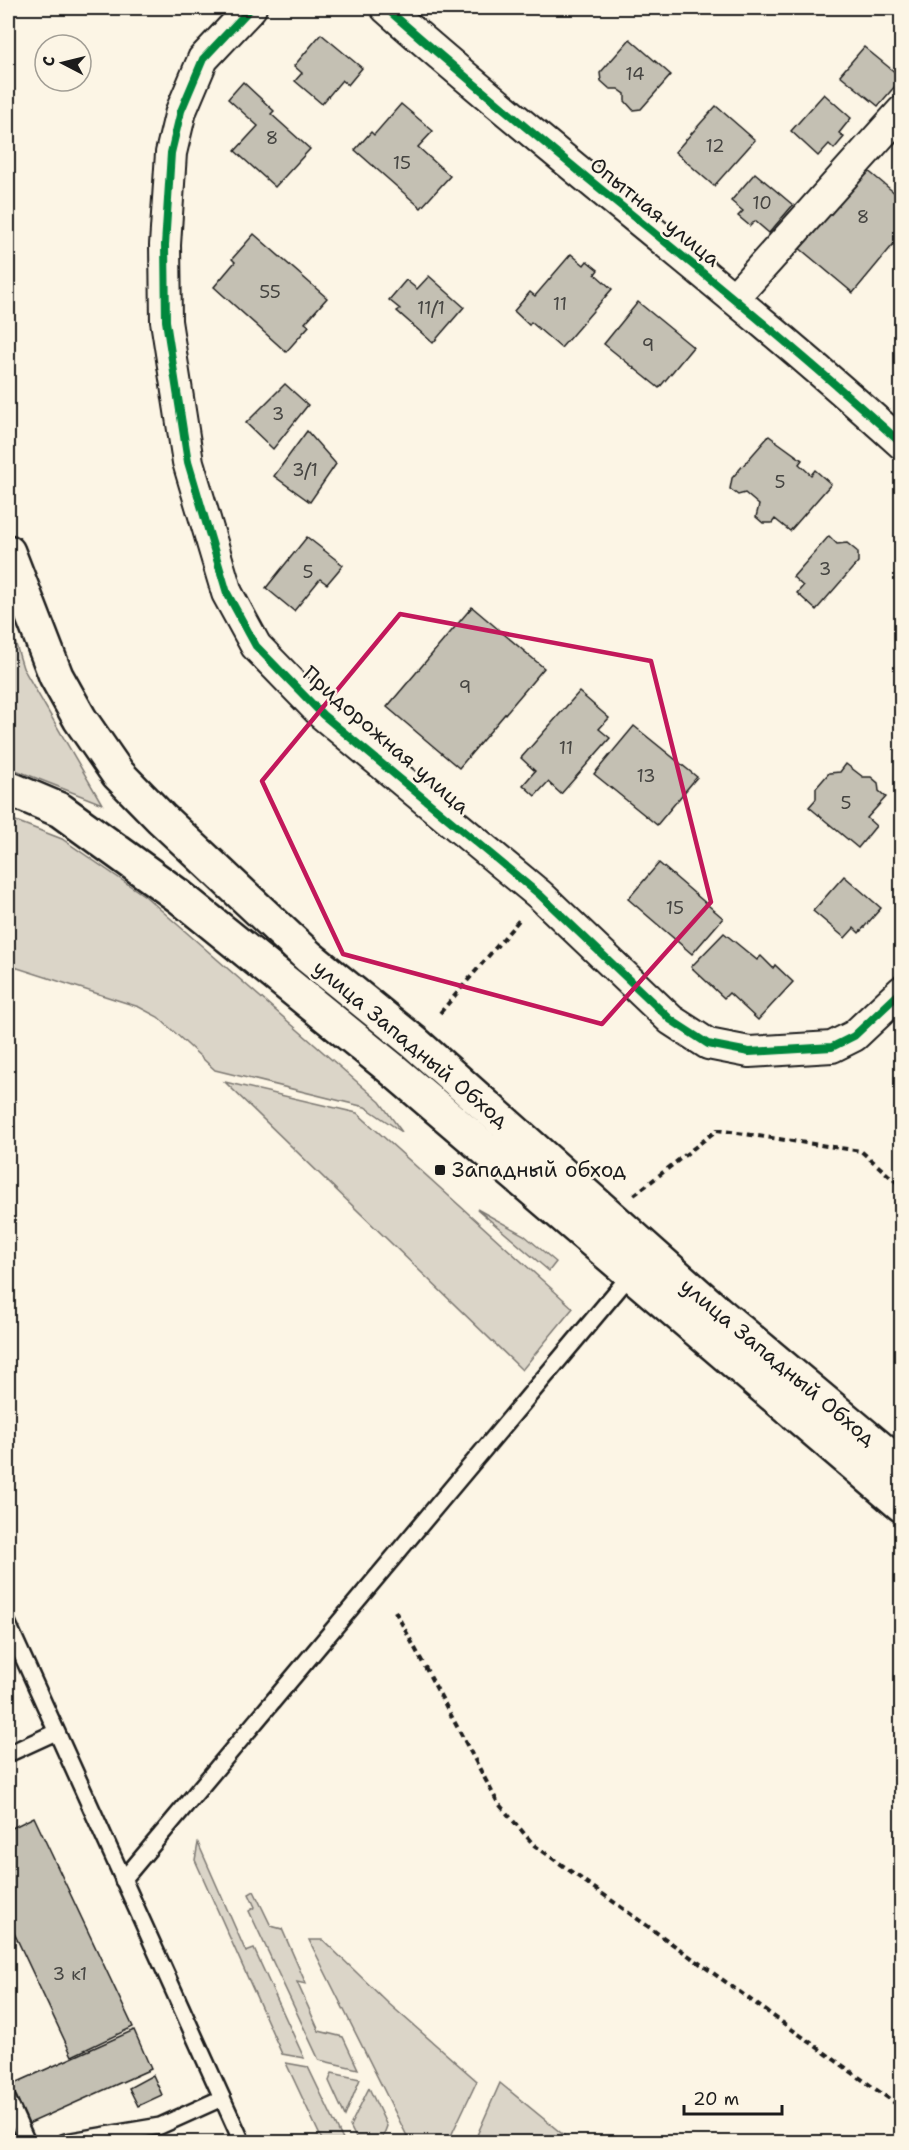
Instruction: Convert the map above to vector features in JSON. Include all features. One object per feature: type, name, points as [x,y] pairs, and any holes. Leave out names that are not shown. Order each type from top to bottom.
[{"type":"highway","name":"улица Западный Обход","points":[[8,552],[52,667],[80,719],[118,774],[161,819],[309,957],[415,1043],[717,1312],[902,1467]]},
{"type":"highway","name":"улица Западный Обход","points":[[8,788],[60,810],[180,897],[392,1069],[902,1505]]},
{"type":"street","name":"Придорожная улица","points":[[251,8],[203,59],[182,111],[171,153],[165,245],[166,321],[188,462],[227,593],[256,646],[323,715],[540,895],[671,1020],[708,1044],[749,1052],[832,1047],[855,1036],[902,991]]},
{"type":"street","name":"Опытная улица","points":[[386,8],[574,169],[734,298],[902,444]]},
{"type":"street","points":[[734,298],[902,111]]},
{"type":"lane","points":[[123,1880],[631,1274]]},
{"type":"lane","points":[[8,1624],[242,2142]]},
{"type":"lane","points":[[8,1754],[56,1732]]},
{"type":"lane","points":[[65,2142],[160,2126],[222,2098]]},
{"type":"lane","points":[[8,2100],[27,2142]]},
{"type":"path","points":[[440,1013],[540,895]]},
{"type":"path","points":[[633,1196],[717,1130],[861,1151],[902,1187]]},
{"type":"path","points":[[395,1611],[498,1803],[534,1845],[902,2108]]},
{"type":"highlighted area","points":[[400,614],[651,661],[711,902],[602,1024],[343,954],[262,781]]},
{"type":"shaded area","points":[[8,618],[23,668],[102,804],[8,767]]},
{"type":"shaded area","points":[[8,818],[62,839],[145,896],[380,1102],[402,1132],[365,1107],[215,1070],[158,1017],[139,1007],[8,965]]},
{"type":"shaded area","points":[[225,1082],[357,1113],[573,1308],[522,1370]]},
{"type":"shaded area","points":[[477,1209],[524,1235],[556,1262],[549,1271]]},
{"type":"shaded area","points":[[198,1843],[246,1952],[254,1949],[304,2058],[282,2054],[195,1860]]},
{"type":"shaded area","points":[[254,1891],[271,1926],[282,1929],[306,1984],[297,1982],[319,2031],[343,2037],[358,2069],[319,2060],[249,1911],[255,1907],[249,1894]]},
{"type":"shaded area","points":[[309,1940],[323,1940],[388,2003],[477,2081],[448,2142],[410,2142]]},
{"type":"shaded area","points":[[286,2063],[308,2067],[344,2142],[323,2142]]},
{"type":"shaded area","points":[[332,2073],[360,2079],[345,2116],[329,2081]]},
{"type":"shaded area","points":[[500,2083],[572,2142],[474,2142]]},
{"type":"shaded area","points":[[369,2088],[387,2126],[381,2142],[358,2142],[350,2126]]},
{"type":"building","points":[[321,34],[362,68],[348,85],[342,80],[322,104],[295,81],[302,73],[294,66]]},
{"type":"building","points":[[630,39],[671,75],[641,109],[633,110],[625,101],[625,94],[618,89],[610,89],[601,81],[600,73]]},
{"type":"building","points":[[864,47],[902,78],[878,106],[840,75]]},
{"type":"building","points":[[243,82],[274,111],[271,114],[310,149],[275,187],[235,151],[258,126],[228,99]]},
{"type":"building","points":[[824,94],[851,118],[839,133],[844,137],[834,149],[829,144],[818,156],[791,131]]},
{"type":"building","points":[[401,104],[433,131],[418,147],[450,176],[421,208],[355,150],[371,132],[374,135]]},
{"type":"building","points":[[716,106],[755,140],[714,186],[675,152]]},
{"type":"building","points":[[866,169],[902,199],[902,234],[853,293],[798,247]]},
{"type":"building","points":[[755,173],[793,205],[769,233],[755,221],[750,226],[738,216],[743,211],[731,201]]},
{"type":"building","points":[[254,234],[327,298],[305,323],[309,326],[286,352],[214,287],[235,262],[232,259]]},
{"type":"building","points":[[571,254],[584,265],[587,261],[598,270],[595,274],[612,289],[561,348],[531,322],[529,325],[514,311],[530,292],[535,296]]},
{"type":"building","points":[[429,276],[464,307],[433,343],[397,311],[400,309],[389,300],[406,280],[417,289]]},
{"type":"building","points":[[638,302],[693,347],[659,388],[604,344]]},
{"type":"building","points":[[285,384],[308,405],[273,449],[246,423]]},
{"type":"building","points":[[307,431],[336,464],[310,502],[274,476]]},
{"type":"building","points":[[769,436],[802,460],[799,464],[811,475],[815,470],[831,484],[790,531],[775,519],[772,523],[763,523],[756,517],[759,505],[745,493],[738,495],[730,489],[732,478]]},
{"type":"building","points":[[829,536],[837,544],[847,543],[858,552],[858,562],[816,610],[797,593],[803,586],[793,577]]},
{"type":"building","points":[[307,537],[343,565],[327,584],[320,579],[294,611],[266,588]]},
{"type":"building","points":[[472,607],[544,668],[459,768],[387,707]]},
{"type":"building","points":[[579,692],[609,718],[599,729],[610,738],[561,794],[548,782],[535,796],[523,785],[535,771],[521,758]]},
{"type":"building","points":[[634,726],[697,777],[657,825],[594,774]]},
{"type":"building","points":[[846,764],[863,777],[871,777],[878,783],[879,791],[886,797],[867,818],[876,826],[858,848],[809,807],[816,799],[816,788],[829,773],[840,772]]},
{"type":"building","points":[[659,863],[723,918],[692,954],[628,899]]},
{"type":"building","points":[[844,876],[881,908],[859,933],[854,928],[845,938],[813,911]]},
{"type":"building","points":[[724,933],[757,960],[761,956],[773,968],[775,965],[793,982],[758,1020],[729,993],[724,998],[691,967]]},
{"type":"building","points":[[34,1817],[133,2027],[72,2056],[8,1920],[8,1830]]},
{"type":"building","points":[[134,2030],[151,2069],[28,2124],[11,2085]]},
{"type":"building","points":[[153,2075],[162,2095],[138,2106],[129,2088]]},
{"type":"cycle path","points":[[251,8],[203,59],[181,111],[171,153],[165,245],[166,321],[188,462],[227,593],[256,646],[323,715],[540,895],[671,1020],[708,1044],[749,1052],[832,1047],[854,1036],[902,991]]},
{"type":"cycle path","points":[[386,8],[514,118],[775,333],[902,444]]},
{"type":"place","name":"Западный обход","points":[[440,1170]]}]
